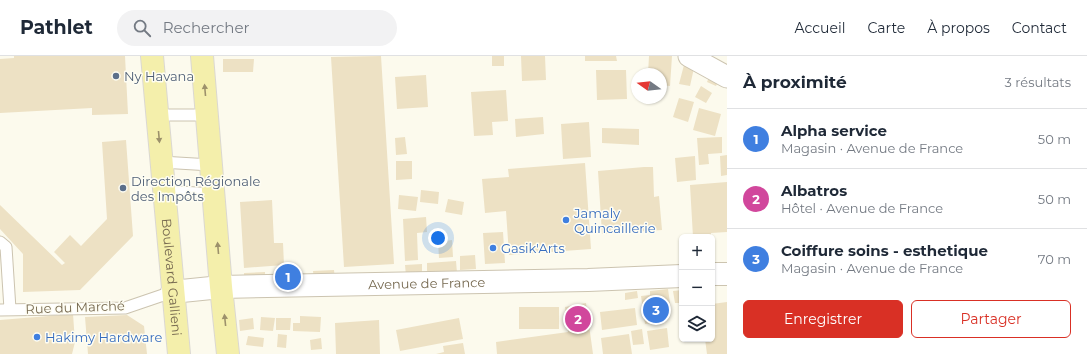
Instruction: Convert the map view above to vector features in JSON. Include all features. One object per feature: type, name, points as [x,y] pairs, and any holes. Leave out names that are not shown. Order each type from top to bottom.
[{"type":"main road","name":"Boulevard Gallieni","points":[[152,56],[172,292],[179,354]]},
{"type":"main road","points":[[202,56],[228,354]]},
{"type":"street","points":[[689,56],[727,77]]},
{"type":"street","points":[[715,274],[727,274]]},
{"type":"street","name":"Avenue de France","points":[[172,292],[221,286],[580,280],[679,276]]},
{"type":"lane","points":[[157,115],[207,115]]},
{"type":"lane","points":[[161,162],[211,165]]},
{"type":"lane","points":[[164,191],[213,194]]},
{"type":"lane","points":[[0,242],[6,247],[5,310]]},
{"type":"lane","name":"Rue du Marché","points":[[5,310],[125,308],[172,292]]},
{"type":"building","points":[[14,56],[125,56],[128,114],[92,115],[92,108],[0,113],[0,59],[14,58]]},
{"type":"building","points":[[381,56],[394,264],[344,267],[331,57]]},
{"type":"building","points":[[492,56],[504,56],[504,66],[492,66]]},
{"type":"building","points":[[521,56],[545,56],[546,80],[522,81]]},
{"type":"building","points":[[585,56],[616,56],[617,61],[585,61]]},
{"type":"building","points":[[649,56],[672,56],[670,86],[667,86],[667,68],[648,68]]},
{"type":"building","points":[[223,59],[254,59],[253,72],[223,72]]},
{"type":"building","points":[[684,65],[694,68],[690,86],[679,84]]},
{"type":"building","points":[[596,70],[626,70],[627,99],[597,100]]},
{"type":"building","points":[[426,75],[428,107],[397,109],[395,77]]},
{"type":"building","points":[[710,75],[719,80],[716,86],[707,82]]},
{"type":"building","points":[[701,86],[712,93],[706,103],[695,97]]},
{"type":"building","points":[[506,90],[508,121],[492,122],[493,135],[474,136],[471,92]]},
{"type":"building","points":[[679,98],[694,102],[688,122],[673,117]]},
{"type":"building","points":[[699,108],[721,114],[715,136],[693,130]]},
{"type":"building","points":[[543,117],[544,134],[516,137],[515,119]]},
{"type":"building","points":[[589,122],[591,157],[563,159],[561,124]]},
{"type":"building","points":[[602,128],[639,129],[639,145],[602,143]]},
{"type":"building","points":[[405,137],[407,154],[396,155],[395,138]]},
{"type":"building","points":[[722,137],[722,153],[708,154],[709,164],[699,165],[697,138]]},
{"type":"building","points":[[126,140],[133,236],[80,290],[23,292],[23,254],[0,229],[0,205],[62,265],[65,263],[54,252],[70,235],[81,246],[107,219],[102,142]]},
{"type":"building","points":[[727,155],[727,175],[721,176],[720,156]]},
{"type":"building","points":[[695,156],[696,180],[677,182],[675,158]]},
{"type":"building","points":[[396,161],[412,161],[412,179],[396,180]]},
{"type":"building","points":[[585,163],[591,249],[509,255],[506,211],[485,213],[482,179],[509,177],[508,169]]},
{"type":"building","points":[[653,167],[654,197],[659,196],[662,230],[602,234],[598,171]]},
{"type":"building","points":[[727,182],[727,232],[693,234],[690,185]]},
{"type":"building","points":[[421,190],[439,192],[438,204],[420,202]]},
{"type":"building","points":[[399,195],[418,197],[416,211],[398,209]]},
{"type":"building","points":[[448,199],[464,202],[462,215],[445,212]]},
{"type":"building","points":[[272,200],[274,243],[283,243],[284,265],[244,268],[240,202]]},
{"type":"building","points":[[426,217],[427,232],[417,233],[418,260],[405,261],[403,219]]},
{"type":"building","points":[[503,232],[505,263],[485,264],[483,233]]},
{"type":"building","points":[[452,240],[453,257],[439,258],[438,242]]},
{"type":"building","points":[[475,255],[476,269],[460,270],[460,256]]},
{"type":"building","points":[[456,261],[457,273],[427,275],[427,263]]},
{"type":"building","points":[[422,264],[422,275],[406,276],[405,265]]},
{"type":"building","points":[[334,270],[335,281],[314,282],[313,271]]},
{"type":"building","points":[[300,271],[300,282],[274,284],[273,273]]},
{"type":"building","points":[[265,272],[265,283],[244,285],[244,273]]},
{"type":"building","points":[[668,289],[670,303],[663,304],[666,321],[645,324],[641,296],[650,295],[650,291]]},
{"type":"building","points":[[679,290],[679,303],[675,303],[673,291]]},
{"type":"building","points":[[637,291],[638,298],[625,300],[625,293]]},
{"type":"building","points":[[727,302],[727,354],[707,354],[705,342],[715,342],[715,304]]},
{"type":"building","points":[[586,303],[593,354],[497,354],[496,342],[568,332],[565,307]]},
{"type":"building","points":[[519,307],[559,307],[559,329],[519,329]]},
{"type":"building","points":[[635,308],[637,325],[602,330],[600,312]]},
{"type":"building","name":"Hakimy Hardware","points":[[73,314],[75,342],[72,354],[0,354],[0,320]]},
{"type":"building","points":[[127,315],[144,326],[147,354],[88,354],[85,317]]},
{"type":"building","points":[[300,316],[321,317],[320,332],[293,331],[293,323],[300,323]]},
{"type":"building","points":[[261,317],[275,318],[273,331],[260,330]]},
{"type":"building","points":[[253,318],[254,329],[240,331],[239,320]]},
{"type":"building","points":[[276,318],[291,318],[290,330],[276,330]]},
{"type":"building","points":[[459,318],[463,339],[400,351],[396,330]]},
{"type":"building","points":[[379,320],[380,354],[336,354],[335,323]]},
{"type":"building","points":[[667,328],[669,347],[650,350],[647,331]]},
{"type":"building","points":[[642,329],[644,344],[633,345],[631,331]]},
{"type":"building","points":[[278,334],[287,335],[286,348],[277,347]]},
{"type":"building","points":[[629,334],[632,354],[603,354],[601,338]]},
{"type":"building","points":[[248,336],[264,338],[263,347],[246,345]]},
{"type":"building","points":[[321,338],[322,349],[311,350],[310,340]]},
{"type":"building","points":[[463,343],[465,354],[436,354],[444,352],[443,346]]},
{"type":"place","name":"Ny Havana","points":[[116,76]]},
{"type":"place","name":"Direction Régionale des Impôts","points":[[123,188]]},
{"type":"place","name":"Jamaly Quincaillerie","points":[[566,220]]},
{"type":"place","name":"Gasik'Arts","points":[[493,248]]},
{"type":"place","name":"Alpha service","points":[[288,277]]},
{"type":"place","name":"Coiffure soins - esthetique","points":[[656,310]]},
{"type":"place","name":"Albatros","points":[[578,319]]},
{"type":"place","name":"Hakimy Hardware","points":[[37,337]]}]
